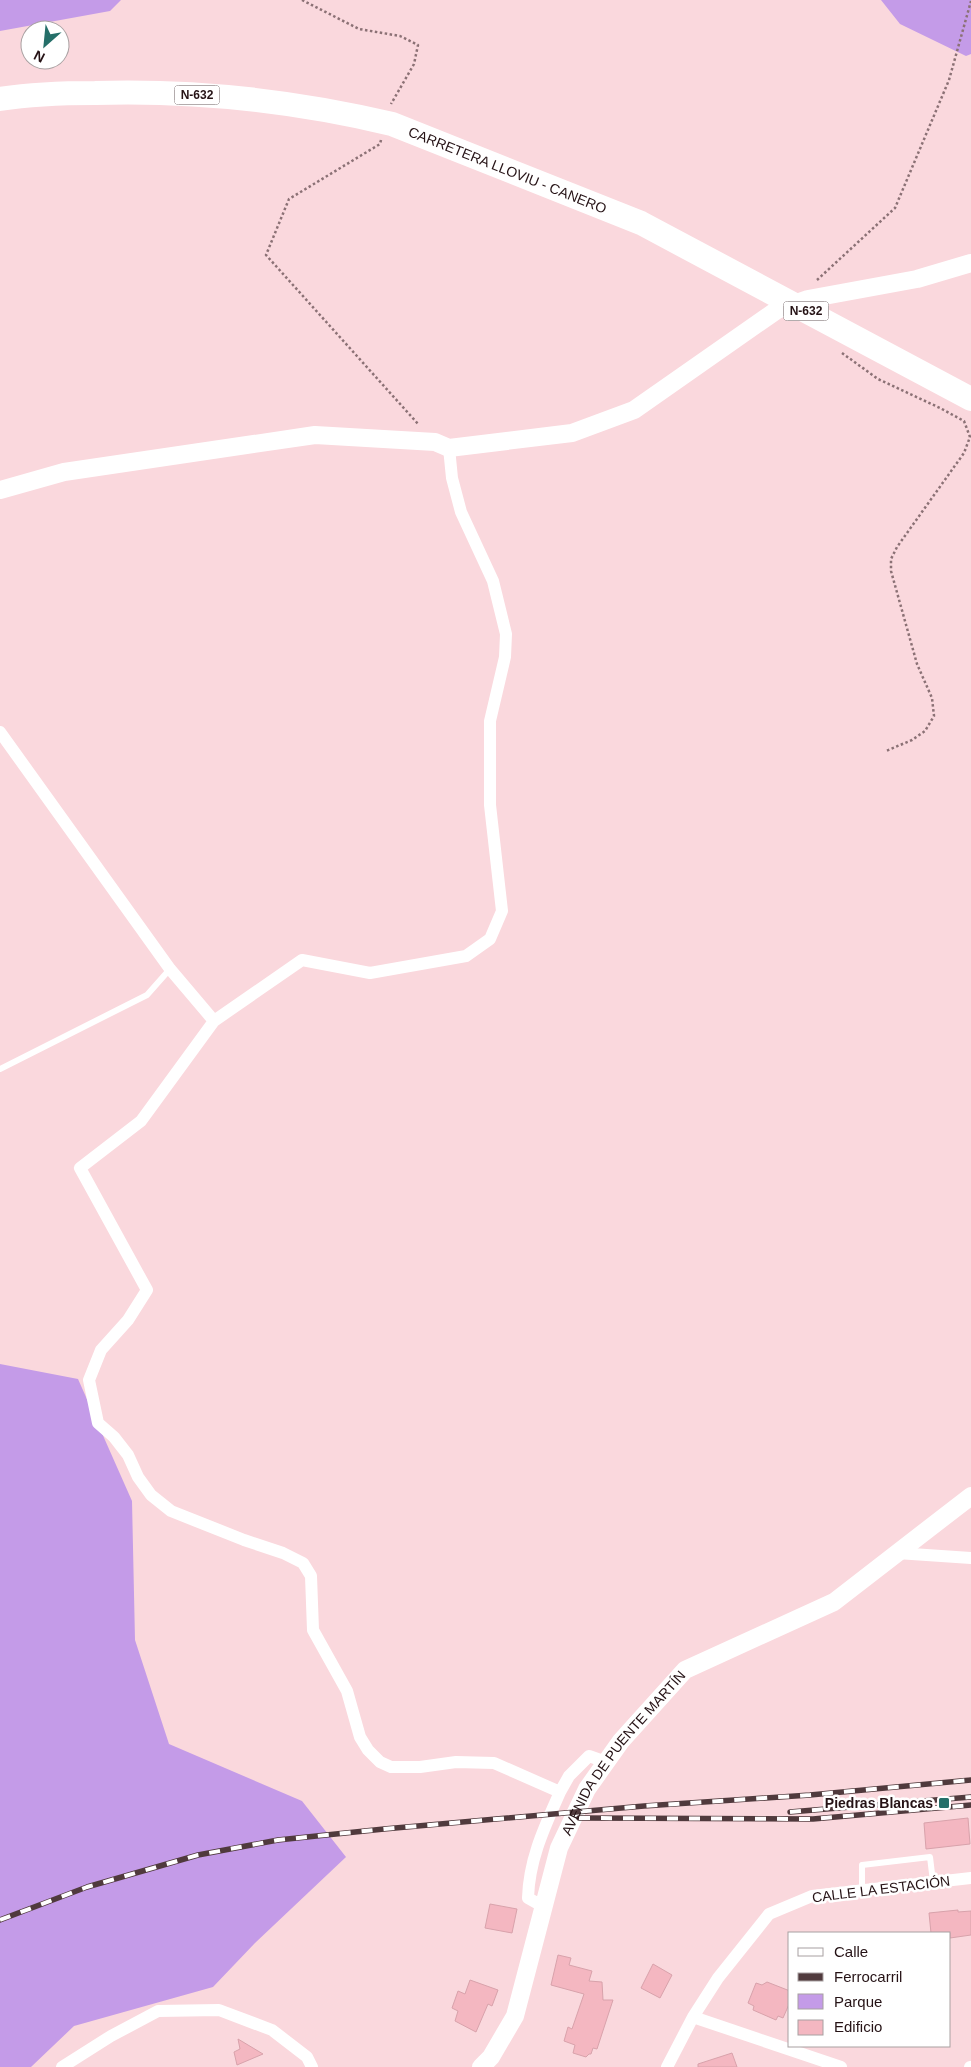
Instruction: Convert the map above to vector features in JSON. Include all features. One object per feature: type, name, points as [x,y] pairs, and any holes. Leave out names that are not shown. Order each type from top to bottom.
[{"type":"highway","name":"CARRETERA LLOVIU - CANERO","points":[[0,99],[30,94],[143,92],[247,98],[363,117],[392,124],[641,223],[971,399]]},
{"type":"street","points":[[0,490],[64,472],[315,435],[442,445],[572,433],[634,410],[777,310],[808,299],[917,280],[971,263]]},
{"type":"street","points":[[442,445],[461,512],[493,581],[506,634],[506,657],[490,721],[490,805],[502,911],[490,939],[466,956],[370,973],[302,960],[214,1021],[141,1121],[80,1168],[147,1290],[128,1320],[101,1350],[89,1380],[98,1423],[114,1437],[128,1455],[138,1477],[151,1495],[171,1511],[227,1534],[283,1553],[303,1563],[312,1576],[313,1630],[336,1675],[347,1691],[360,1737],[368,1750],[380,1762],[391,1767],[456,1762],[494,1763],[558,1795]]},
{"type":"street","points":[[0,732],[170,969],[214,1021]]},
{"type":"street","name":"AVENIDA DE PUENTE MARTÍN","points":[[481,2067],[491,2057],[515,2016],[559,1848],[587,1789],[621,1741],[685,1670],[834,1602],[971,1496]]},
{"type":"street","points":[[897,1553],[971,1558]]},
{"type":"street","points":[[544,1907],[528,1898],[534,1855],[558,1795],[569,1776],[589,1756],[606,1762]]},
{"type":"street","name":"CALLE LA ESTACIÓN","points":[[668,2067],[694,2017],[718,1978],[769,1914],[812,1896],[971,1878]]},
{"type":"street","points":[[62,2067],[111,2036],[158,2012],[219,2010],[272,2030],[307,2057],[312,2067]]},
{"type":"street","points":[[694,2017],[841,2067]]},
{"type":"lane","points":[[0,1069],[147,995],[170,969]]},
{"type":"lane","points":[[862,1890],[862,1865],[930,1857],[933,1882]]},
{"type":"path","points":[[302,0],[359,29],[400,36],[418,45],[414,64],[389,108]]},
{"type":"path","points":[[380,144],[289,199],[266,255],[368,370],[442,445]]},
{"type":"green space","points":[[0,0],[121,0],[110,11],[60,20],[20,20],[20,27],[0,31]]},
{"type":"green space","points":[[881,0],[971,0],[971,54],[966,56],[900,24]]},
{"type":"green space","points":[[0,1364],[78,1379],[132,1501],[135,1640],[169,1744],[302,1801],[346,1857],[255,1943],[213,1987],[74,2026],[31,2067],[0,2067]]},
{"type":"building","points":[[968,1818],[970,1844],[926,1849],[924,1823]]},
{"type":"building","points":[[490,1904],[517,1909],[512,1933],[485,1928]]},
{"type":"building","points":[[958,1910],[958,1912],[971,1911],[971,1935],[951,1938],[951,1932],[931,1932],[929,1913]]},
{"type":"building","points":[[558,1955],[571,1958],[569,1965],[592,1971],[589,1981],[602,1982],[603,2000],[613,2000],[597,2049],[593,2048],[591,2054],[586,2057],[573,2053],[575,2045],[564,2041],[568,2027],[572,2029],[584,1994],[551,1985]]},
{"type":"building","points":[[653,1964],[672,1975],[660,1998],[641,1988]]},
{"type":"building","points":[[470,1980],[498,1990],[492,2006],[488,2004],[476,2032],[455,2021],[458,2011],[452,2008],[458,1991],[465,1994]]},
{"type":"building","points":[[767,1982],[788,1990],[788,2007],[783,2018],[778,2016],[776,2020],[753,2010],[754,2006],[748,2003],[756,1983],[762,1985]]},
{"type":"building","points":[[238,2039],[263,2054],[237,2065],[234,2052],[240,2049]]},
{"type":"building","points":[[732,2053],[737,2067],[698,2067],[698,2064]]},
{"type":"railway","points":[[0,1920],[87,1887],[198,1855],[278,1840],[644,1806],[810,1795],[971,1780]]},
{"type":"railway","points":[[790,1812],[971,1797]]},
{"type":"railway","points":[[579,1818],[813,1819],[971,1805]]},
{"type":"place","name":"Piedras Blancas","points":[[944,1803]]}]
